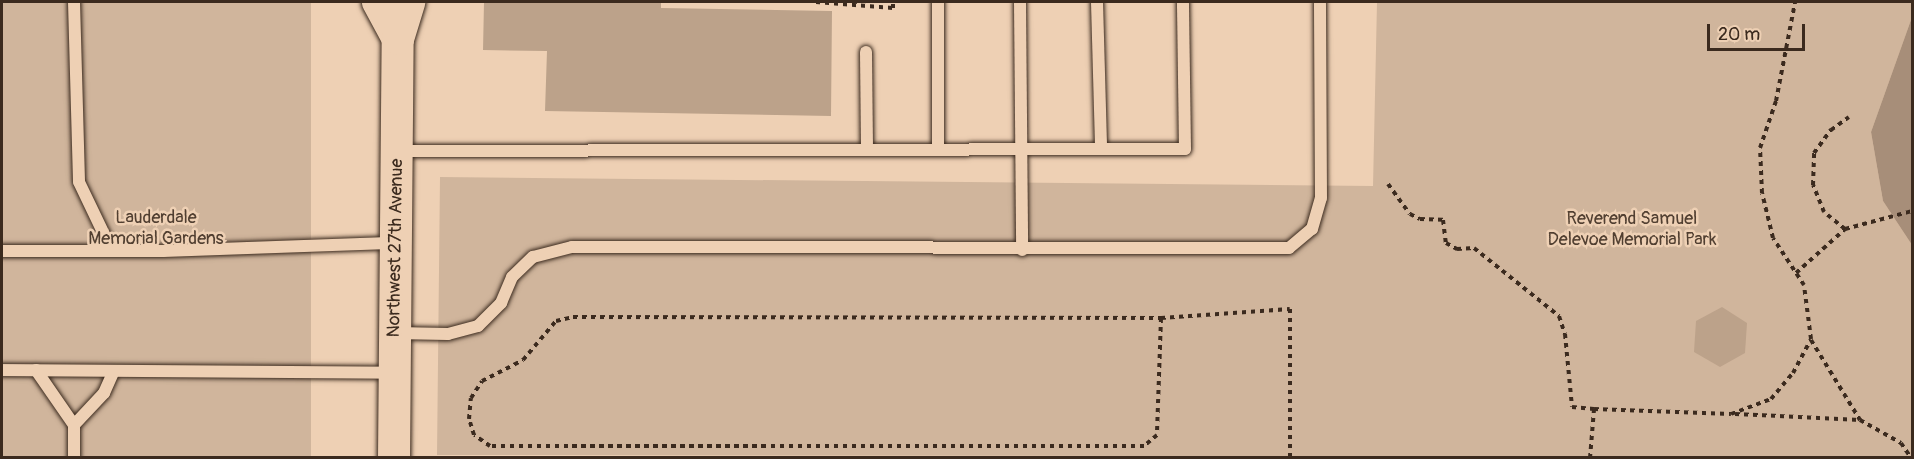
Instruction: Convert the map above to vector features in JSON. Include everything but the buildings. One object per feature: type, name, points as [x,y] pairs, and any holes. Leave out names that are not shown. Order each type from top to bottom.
[{"type":"street","name":"Northwest 27th Avenue","points":[[378,2],[398,39]]},
{"type":"street","name":"Northwest 27th Avenue","points":[[394,458],[398,39],[409,2]]},
{"type":"lane","points":[[74,2],[79,182],[112,251]]},
{"type":"lane","points":[[938,2],[938,150]]},
{"type":"lane","points":[[1020,2],[1024,149],[1022,250]]},
{"type":"lane","points":[[1097,2],[1101,149]]},
{"type":"lane","points":[[397,151],[1185,149],[1183,2]]},
{"type":"lane","points":[[395,333],[448,334],[478,326],[501,303],[512,277],[533,256],[572,247],[1022,250],[1289,248],[1312,229],[1321,198],[1320,2]]},
{"type":"lane","points":[[866,52],[867,150]]},
{"type":"lane","points":[[2,251],[112,251],[397,243]]},
{"type":"lane","points":[[2,370],[395,374]]},
{"type":"lane","points":[[36,370],[74,425],[74,458]]},
{"type":"lane","points":[[74,425],[104,393],[114,371]]},
{"type":"path","points":[[816,2],[893,8],[893,2]]},
{"type":"path","points":[[1795,2],[1776,101],[1760,148],[1762,193],[1773,238],[1804,285],[1811,339],[1860,420]]},
{"type":"path","points":[[1845,229],[1824,212],[1813,185],[1814,153],[1831,130],[1849,117]]},
{"type":"path","points":[[1388,184],[1410,214],[1420,219],[1443,220],[1446,243],[1457,249],[1474,248],[1559,316],[1565,334],[1572,407],[1860,420],[1901,443],[1911,458]]},
{"type":"path","points":[[1796,273],[1845,229],[1912,211]]},
{"type":"path","points":[[1161,318],[1157,435],[1144,446],[490,446],[474,435],[469,418],[471,398],[482,381],[523,360],[556,321],[573,317],[1161,318],[1290,309],[1290,458]]},
{"type":"path","points":[[1731,414],[1771,399],[1793,373],[1811,339]]},
{"type":"path","points":[[1590,458],[1594,409]]},
{"type":"green space","name":"Lauderdale Memorial Gardens","points":[[2,2],[311,2],[311,457],[2,457]]},
{"type":"green space","name":"Reverend Samuel Delevoe Memorial Park","points":[[1377,2],[1912,2],[1912,17],[1871,132],[1883,201],[1912,245],[1912,457],[437,455],[440,177],[1373,186]]},
{"type":"shaded area","points":[[1912,17],[1912,245],[1883,201],[1871,132]]}]
